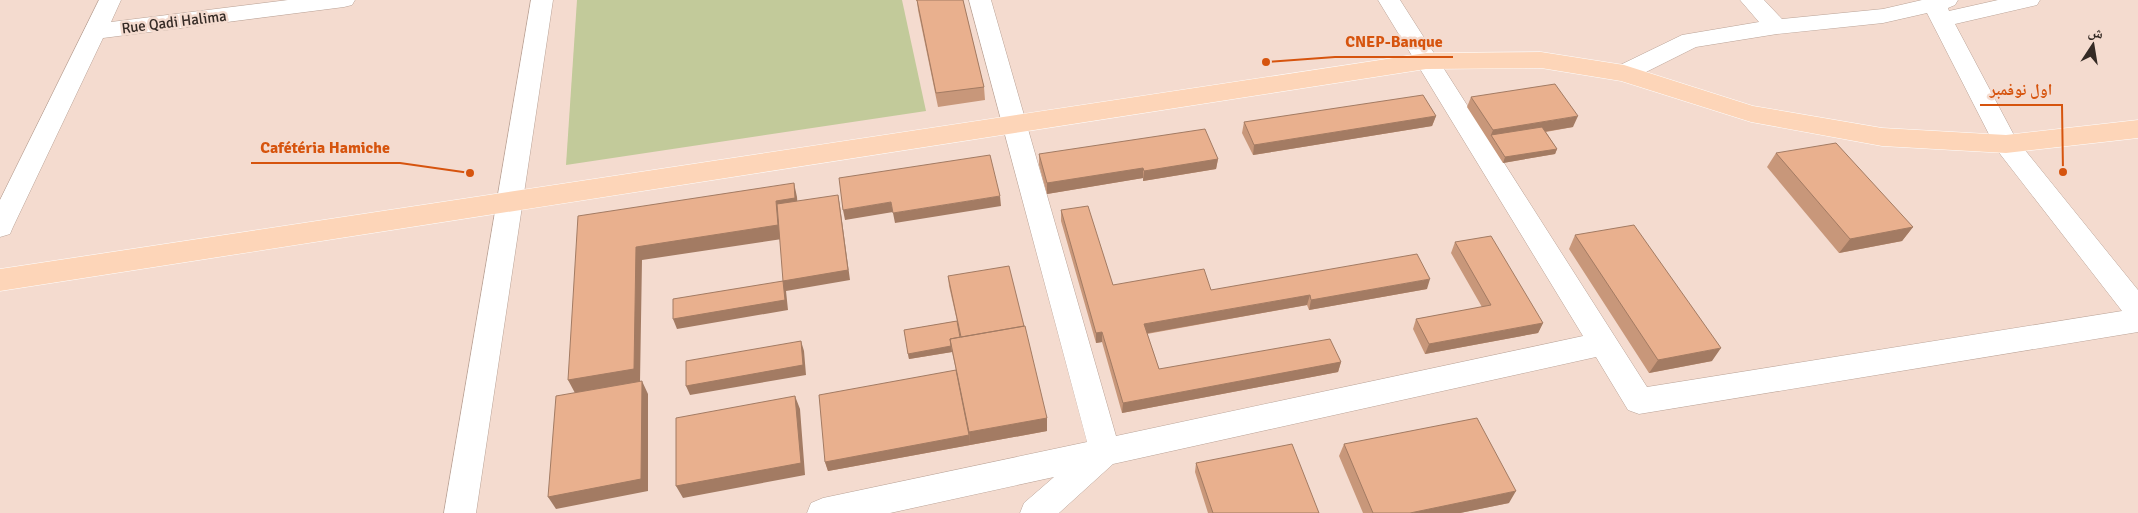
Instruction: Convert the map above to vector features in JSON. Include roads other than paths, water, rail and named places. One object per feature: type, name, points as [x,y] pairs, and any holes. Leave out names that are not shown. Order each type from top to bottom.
[{"type":"main road","points":[[0,280],[1426,61],[1541,60],[1624,72],[1751,114],[1882,137],[2006,144],[2138,129]]},
{"type":"street","points":[[0,227],[110,0]]},
{"type":"street","name":"Rue Qadi Halima","points":[[94,32],[344,0]]},
{"type":"street","points":[[460,513],[542,0]]},
{"type":"street","points":[[980,0],[1106,452]]},
{"type":"street","points":[[1389,0],[1639,401],[2138,320]]},
{"type":"street","points":[[1751,0],[1777,27]]},
{"type":"street","points":[[1624,72],[1690,40],[1777,27],[1882,16],[1940,6],[2029,0]]},
{"type":"street","points":[[1940,6],[2006,144],[2138,311]]},
{"type":"street","points":[[823,513],[1604,343]]},
{"type":"street","points":[[1036,513],[1106,452]]},
{"type":"place","name":"CNEP-Banque","points":[[1266,62]]},
{"type":"place","name":"اول نوفمبر","points":[[2063,172]]},
{"type":"place","name":"Cafétéria Hamiche","points":[[470,173]]}]
